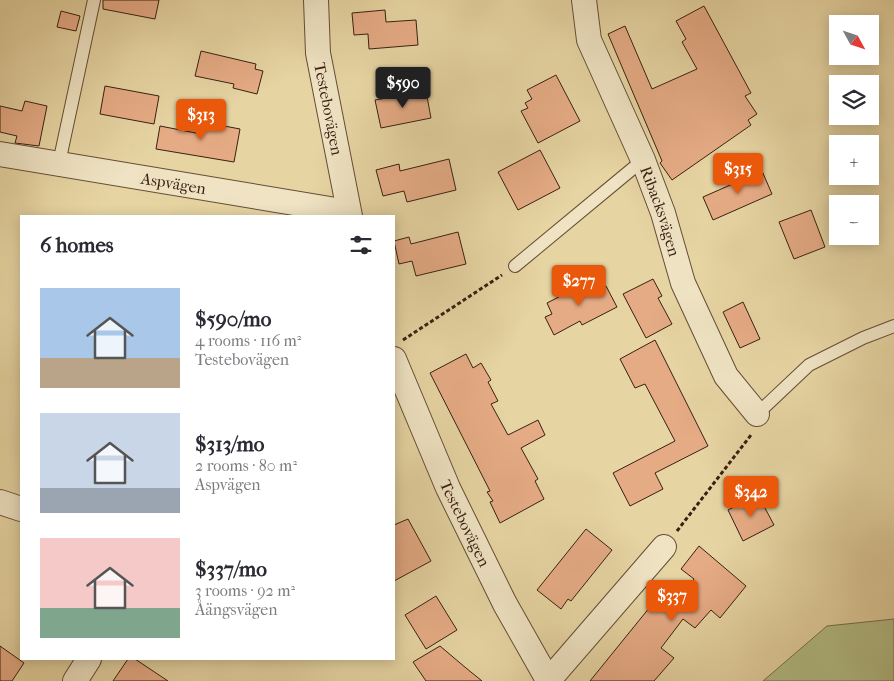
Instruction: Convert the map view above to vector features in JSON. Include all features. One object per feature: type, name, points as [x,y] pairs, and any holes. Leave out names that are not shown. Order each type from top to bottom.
[{"type":"street","name":"Testebovägen","points":[[316,0],[318,53],[349,214]]},
{"type":"street","name":"Ribacksvägen","points":[[584,0],[589,40],[643,160],[663,213],[683,284],[726,376],[756,414]]},
{"type":"street","name":"Aspvägen","points":[[0,154],[59,162],[349,214]]},
{"type":"street","name":"Testebovägen","points":[[398,350],[448,488],[505,604],[548,680]]},
{"type":"street","points":[[0,502],[20,509]]},
{"type":"street","points":[[548,680],[664,547]]},
{"type":"street","points":[[75,681],[88,660]]},
{"type":"lane","points":[[59,162],[94,0]]},
{"type":"lane","points":[[515,266],[643,160]]},
{"type":"lane","points":[[756,414],[809,365],[863,338],[894,326]]},
{"type":"path","points":[[398,350],[515,266]]},
{"type":"path","points":[[664,547],[750,439],[756,414]]},
{"type":"green space","points":[[894,619],[894,681],[763,681],[827,626]]},
{"type":"building","points":[[103,0],[159,0],[155,19],[103,9]]},
{"type":"building","points":[[704,6],[751,93],[745,96],[757,114],[748,120],[751,125],[672,180],[660,163],[662,161],[608,34],[625,26],[652,89],[697,69],[682,42],[686,39],[676,21]]},
{"type":"building","points":[[385,10],[386,22],[416,20],[418,45],[369,49],[368,34],[354,35],[352,13]]},
{"type":"building","points":[[61,11],[80,16],[76,31],[57,27]]},
{"type":"building","points":[[201,51],[256,64],[255,69],[263,71],[257,94],[233,88],[234,84],[195,76]]},
{"type":"building","points":[[556,75],[580,121],[538,143],[521,111],[528,108],[525,103],[532,99],[527,90]]},
{"type":"building","points":[[105,86],[159,96],[154,124],[100,114]]},
{"type":"building","points":[[426,91],[431,118],[381,128],[375,100]]},
{"type":"building","points":[[25,101],[47,106],[39,146],[15,143],[17,136],[0,132],[0,106],[22,111]]},
{"type":"building","points":[[198,121],[240,129],[234,162],[156,149],[160,126],[196,133]]},
{"type":"building","points":[[540,150],[560,188],[518,210],[498,172]]},
{"type":"building","points":[[449,159],[456,190],[407,202],[404,191],[383,196],[376,170],[399,164],[400,171]]},
{"type":"building","points":[[762,171],[772,194],[713,220],[703,197]]},
{"type":"building","points":[[811,210],[825,247],[794,259],[779,222]]},
{"type":"building","points":[[458,232],[466,264],[416,276],[412,261],[399,264],[395,241],[409,237],[411,244]]},
{"type":"building","points":[[653,279],[662,296],[658,298],[672,324],[646,338],[623,294]]},
{"type":"building","points":[[592,280],[599,290],[606,286],[617,307],[582,325],[580,321],[554,335],[545,317],[552,314],[547,303]]},
{"type":"building","points":[[743,302],[760,339],[740,348],[723,312]]},
{"type":"building","points":[[655,340],[708,446],[655,473],[663,489],[630,506],[613,473],[675,441],[645,384],[635,388],[620,359]]},
{"type":"building","points":[[466,354],[473,368],[481,363],[491,380],[488,382],[498,401],[491,404],[508,435],[538,420],[545,435],[521,448],[538,479],[535,481],[544,499],[500,523],[490,502],[493,501],[487,492],[490,491],[430,373]]},
{"type":"building","points":[[758,495],[774,525],[743,541],[728,510]]},
{"type":"building","points":[[408,519],[431,561],[395,580],[395,525]]},
{"type":"building","points":[[586,529],[612,550],[571,601],[568,599],[561,609],[537,590]]},
{"type":"building","points":[[699,546],[746,586],[720,618],[711,610],[695,628],[683,619],[661,648],[674,658],[654,681],[590,681],[654,602],[667,612],[681,597],[694,579],[681,569]]},
{"type":"building","points":[[436,596],[457,630],[426,649],[405,615]]},
{"type":"building","points":[[0,646],[24,663],[12,681],[0,681]]},
{"type":"building","points":[[440,646],[482,681],[426,681],[413,662]]},
{"type":"building","points":[[127,660],[136,660],[168,681],[113,681]]}]
